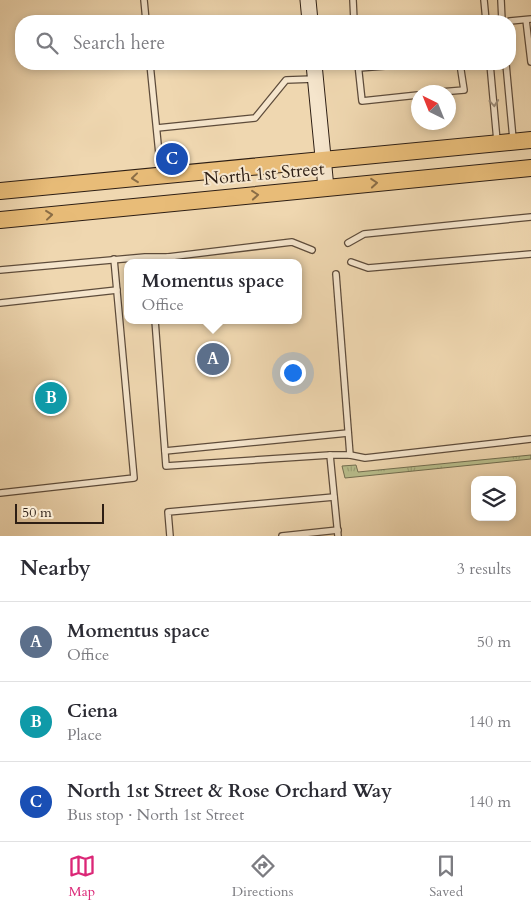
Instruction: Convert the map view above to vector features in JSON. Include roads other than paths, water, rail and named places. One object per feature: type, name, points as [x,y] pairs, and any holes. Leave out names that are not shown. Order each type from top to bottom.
[{"type":"main road","name":"North 1st Street","points":[[0,191],[531,140]]},
{"type":"main road","name":"North 1st Street","points":[[0,220],[531,168]]},
{"type":"street","points":[[308,0],[309,15]]},
{"type":"street","points":[[315,71],[326,188]]},
{"type":"lane","points":[[144,0],[145,15]]},
{"type":"lane","points":[[353,0],[354,15]]},
{"type":"lane","points":[[484,0],[485,15]]},
{"type":"lane","points":[[500,0],[501,15]]},
{"type":"lane","points":[[528,20],[531,62]]},
{"type":"lane","points":[[151,70],[161,176]]},
{"type":"lane","points":[[358,70],[362,101],[411,96]]},
{"type":"lane","points":[[456,91],[464,90],[461,70]]},
{"type":"lane","points":[[491,70],[505,142]]},
{"type":"lane","points":[[505,142],[506,70]]},
{"type":"lane","points":[[157,128],[255,118],[286,80],[315,71]]},
{"type":"lane","points":[[348,242],[364,234],[531,217]]},
{"type":"lane","points":[[0,270],[145,256],[168,257],[292,242],[312,250]]},
{"type":"lane","points":[[350,262],[368,268],[531,254]]},
{"type":"lane","points":[[0,494],[134,478],[114,259]]},
{"type":"lane","points":[[336,274],[350,455]]},
{"type":"lane","points":[[0,303],[117,290]]},
{"type":"lane","points":[[155,324],[166,466],[330,455],[350,455],[365,458],[531,439]]},
{"type":"lane","points":[[165,451],[348,433]]},
{"type":"lane","points":[[282,536],[338,533],[330,455]]},
{"type":"lane","points":[[170,536],[168,512],[334,497]]},
{"type":"place","name":"North 1st Street & Rose Orchard Way","points":[[172,159]]},
{"type":"place","name":"Momentus space","points":[[213,359]]},
{"type":"place","name":"Ciena","points":[[51,398]]}]
